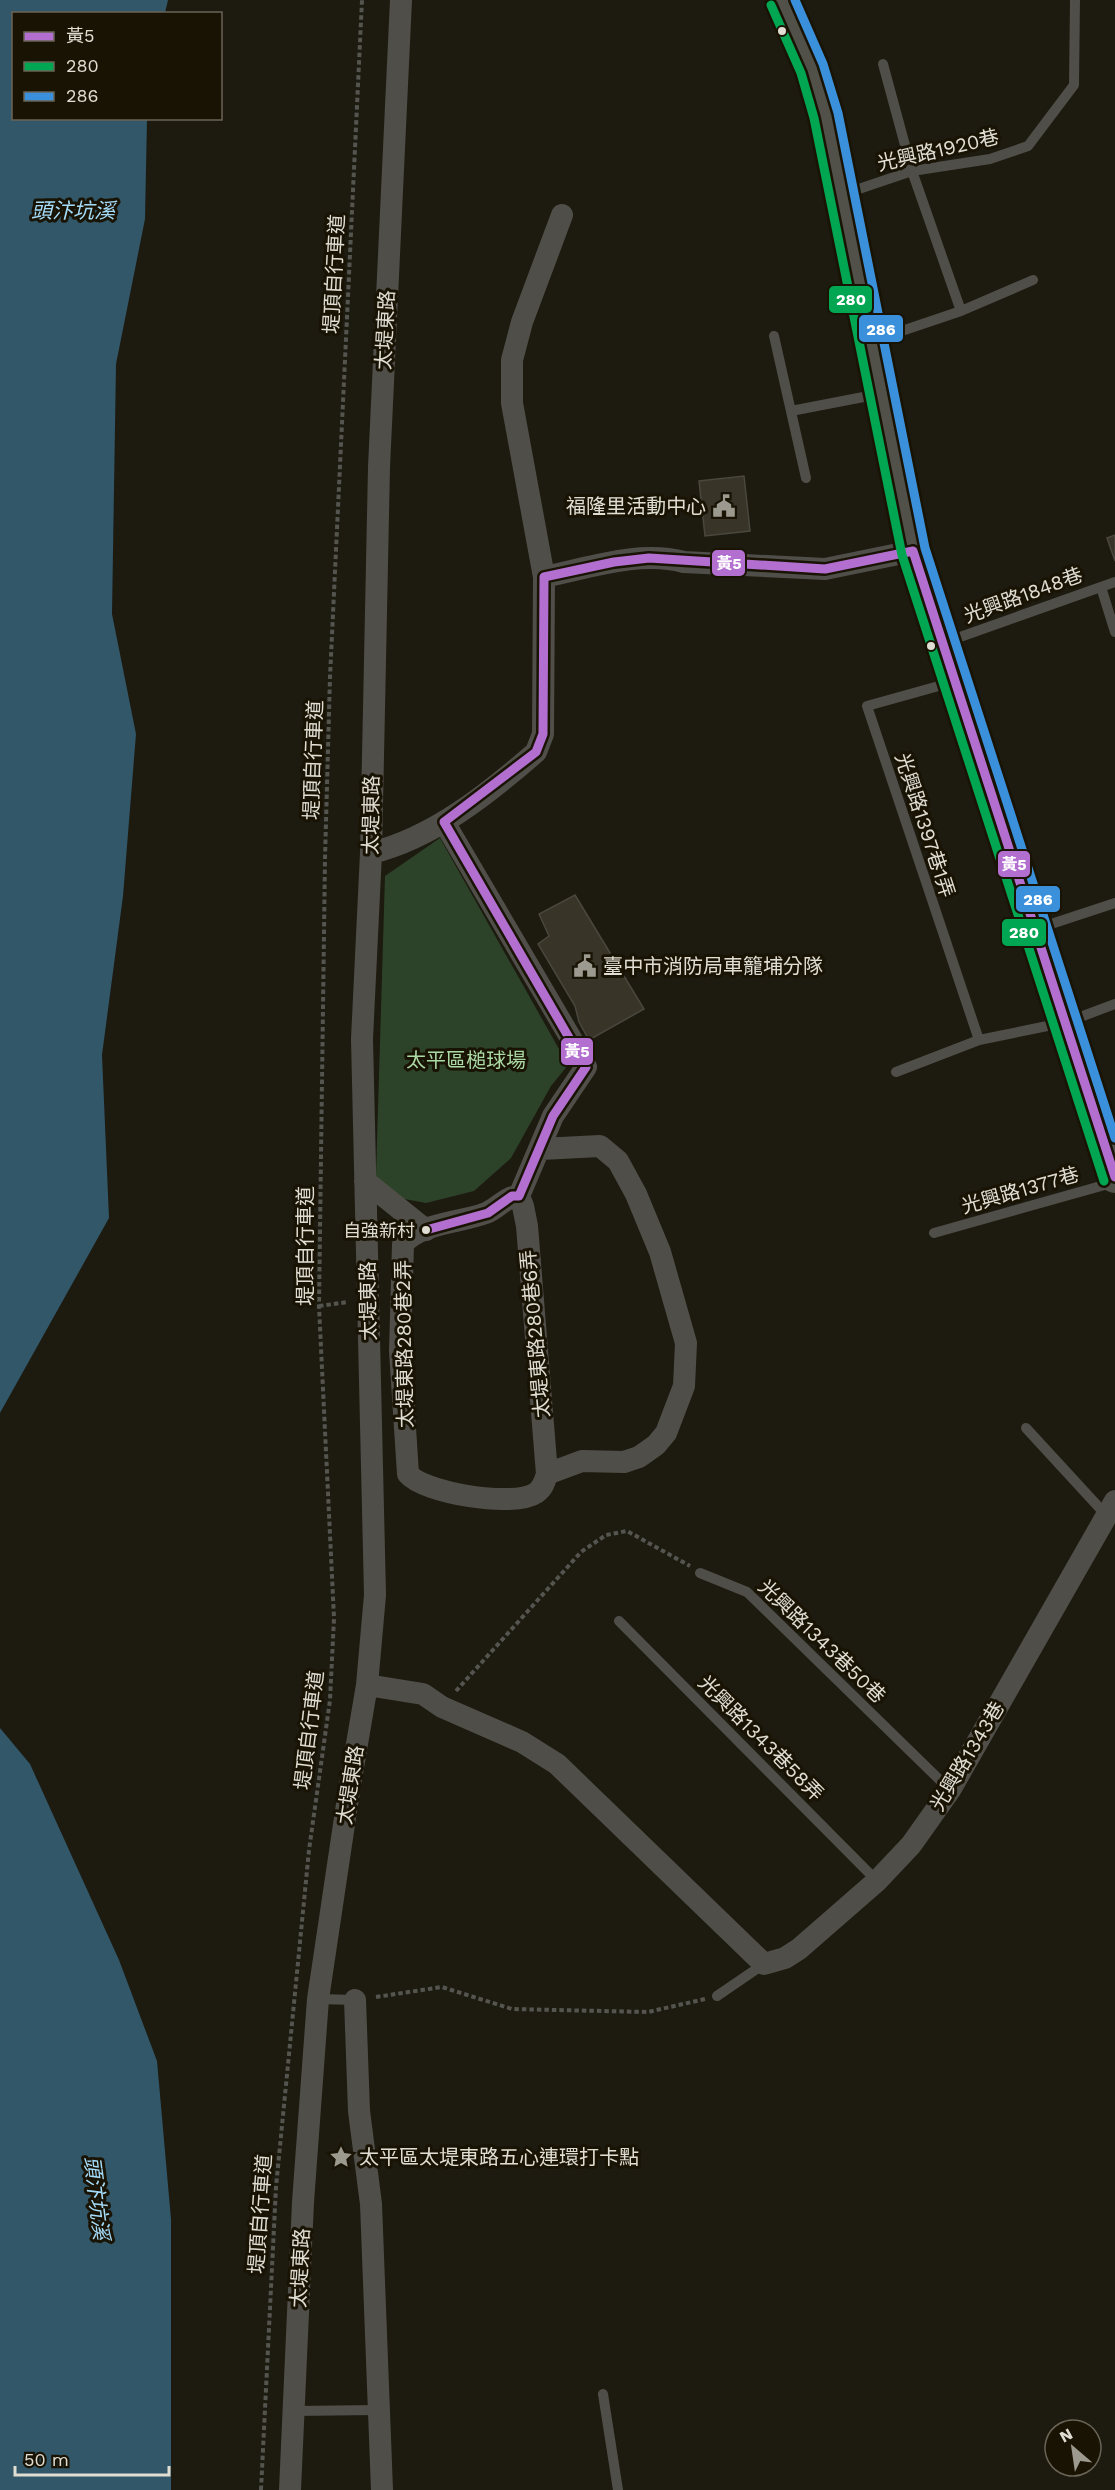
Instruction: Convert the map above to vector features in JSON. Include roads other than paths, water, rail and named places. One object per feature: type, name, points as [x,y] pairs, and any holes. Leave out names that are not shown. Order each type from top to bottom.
[{"type":"main road","points":[[782,0],[819,91],[913,551],[1115,1177]]},
{"type":"street","name":"太堤東路","points":[[290,2490],[303,2202],[318,1999],[367,1685],[375,1595],[367,1300],[373,1187],[362,1039],[370,853],[379,467],[401,0]]},
{"type":"street","points":[[370,853],[387,849],[444,822],[536,752],[543,734],[544,577],[512,402],[512,360],[522,322],[562,215]]},
{"type":"street","points":[[544,577],[631,559],[665,557],[684,562],[825,569],[913,551]]},
{"type":"street","points":[[444,822],[586,1067],[554,1116],[519,1196]]},
{"type":"street","points":[[541,1149],[600,1146],[618,1161],[645,1214],[676,1301],[686,1342],[684,1386],[666,1433],[656,1445],[639,1457],[624,1462],[582,1461],[547,1474]]},
{"type":"street","points":[[373,1187],[426,1230]]},
{"type":"street","name":"太堤東路280巷2弄","points":[[519,1196],[512,1196],[488,1213],[412,1233],[403,1244],[400,1351],[408,1474],[425,1486],[502,1501],[535,1494],[545,1483],[547,1474]]},
{"type":"street","name":"太堤東路280巷6弄","points":[[519,1196],[524,1206],[547,1474]]},
{"type":"street","name":"光興路1343巷","points":[[764,1964],[785,1958],[799,1949],[877,1881],[911,1845],[950,1790],[1110,1508]]},
{"type":"street","points":[[367,1685],[423,1694],[442,1707],[522,1742],[557,1764],[764,1964]]},
{"type":"street","points":[[355,2000],[359,2111],[371,2204],[382,2490]]},
{"type":"lane","name":"光興路1920巷","points":[[841,196],[912,171],[990,159],[1028,146],[1074,86],[1075,0]]},
{"type":"lane","points":[[883,64],[912,171],[961,311]]},
{"type":"lane","points":[[869,342],[961,311],[1033,280]]},
{"type":"lane","points":[[774,336],[806,478]]},
{"type":"lane","points":[[791,411],[880,394]]},
{"type":"lane","name":"光興路1848巷","points":[[943,643],[1115,582]]},
{"type":"lane","points":[[1101,586],[1115,632]]},
{"type":"lane","name":"光興路1397巷1弄","points":[[954,681],[867,706],[978,1040]]},
{"type":"lane","points":[[1036,929],[1115,903]]},
{"type":"lane","points":[[896,1071],[978,1040],[1066,1022],[1115,1004]]},
{"type":"lane","name":"光興路1377巷","points":[[934,1233],[1115,1182]]},
{"type":"lane","points":[[1026,1428],[1110,1508]]},
{"type":"lane","name":"光興路1343巷50巷","points":[[700,1573],[747,1592],[950,1790]]},
{"type":"lane","name":"光興路1343巷58弄","points":[[619,1621],[877,1881]]},
{"type":"lane","name":"光興路1343巷","points":[[717,1996],[764,1964]]},
{"type":"lane","points":[[318,1999],[355,2000]]},
{"type":"lane","points":[[603,2394],[618,2490]]},
{"type":"lane","points":[[293,2411],[378,2410]]},
{"type":"water","name":"頭汴坑溪","points":[[0,0],[168,0],[165,12],[12,12],[12,120],[147,120],[145,219],[116,364],[112,614],[136,734],[123,896],[102,1055],[109,1218],[0,1413]]},
{"type":"water","name":"頭汴坑溪","points":[[0,1728],[30,1764],[119,1960],[157,2061],[171,2219],[171,2490],[0,2490]]},
{"type":"place","name":"福隆里活動中心","points":[[724,506]]},
{"type":"place","name":"臺中市消防局車籠埔分隊","points":[[585,966]]},
{"type":"place","name":"自強新村","points":[[426,1230]]},
{"type":"place","name":"太平區太堤東路五心連環打卡點","points":[[341,2157]]},
{"type":"park label","name":"太平區槌球場","points":[[466,1060]]}]
